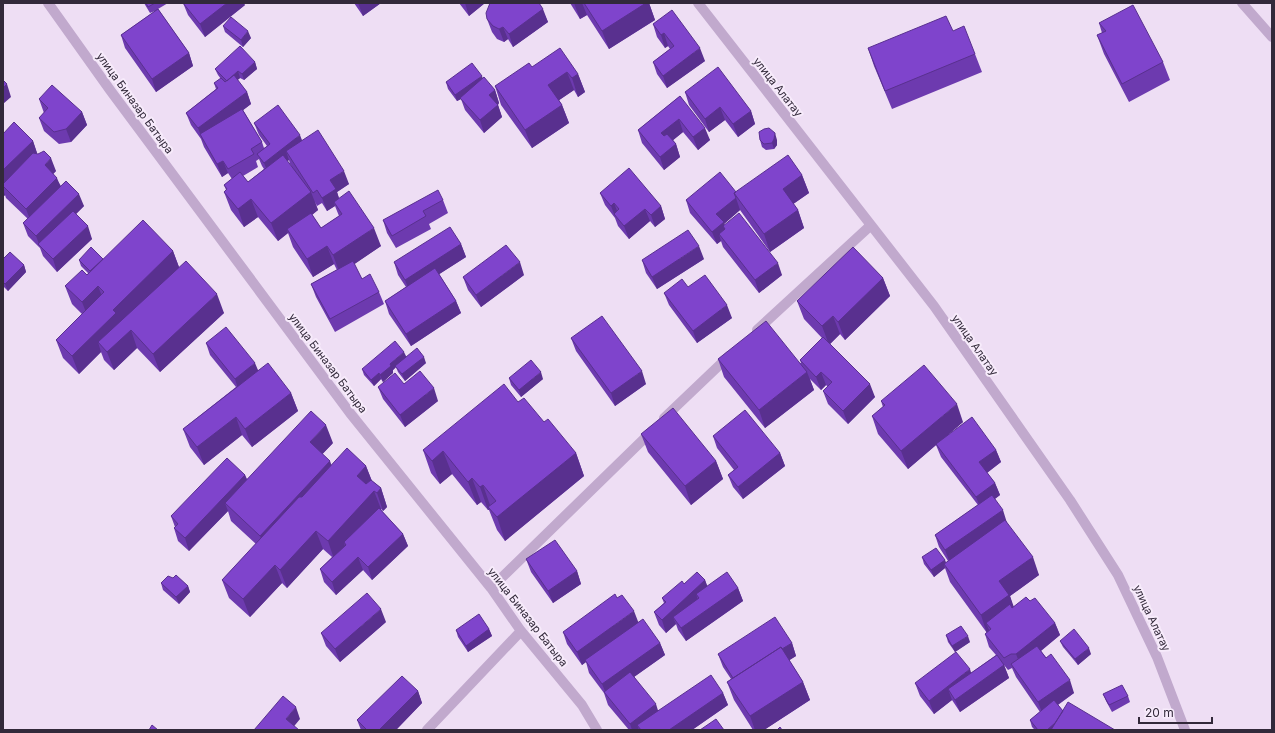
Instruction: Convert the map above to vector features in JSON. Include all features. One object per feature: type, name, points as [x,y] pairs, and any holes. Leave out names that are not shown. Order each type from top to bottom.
[{"type":"street","name":"улица Биназар Батыра","points":[[48,3],[115,97],[350,413],[491,588],[521,632],[582,705],[597,730]]},
{"type":"street","name":"улица Алатау","points":[[698,3],[870,226],[934,306],[1070,500],[1118,575],[1157,657],[1185,730]]},
{"type":"street","points":[[1242,3],[1272,37]]},
{"type":"street","points":[[750,336],[870,226]]},
{"type":"street","points":[[491,588],[738,346]]},
{"type":"street","points":[[427,730],[521,632]]},
{"type":"building","points":[[146,3],[155,3],[148,7]]},
{"type":"building","points":[[183,3],[227,3],[200,24]]},
{"type":"building","points":[[490,3],[539,3],[543,9],[509,34],[503,27],[499,29],[493,26],[487,19],[486,13]]},
{"type":"building","points":[[584,3],[646,3],[602,31]]},
{"type":"building","points":[[1133,5],[1163,62],[1122,84],[1097,35],[1106,31],[1099,23]]},
{"type":"building","points":[[158,9],[189,53],[152,79],[121,35]]},
{"type":"building","points":[[672,10],[700,48],[663,76],[653,62],[674,46],[664,33],[661,35],[653,24]]},
{"type":"building","points":[[946,16],[953,31],[964,26],[975,54],[885,91],[868,48]]},
{"type":"building","points":[[231,17],[248,31],[241,40],[223,26]]},
{"type":"building","points":[[240,46],[255,62],[242,74],[238,71],[227,81],[215,69]]},
{"type":"building","points":[[560,48],[578,74],[572,78],[567,72],[548,85],[562,105],[525,130],[495,86],[529,63],[532,67]]},
{"type":"building","points":[[472,63],[482,76],[455,95],[446,82]]},
{"type":"building","points":[[718,67],[751,111],[733,124],[720,107],[705,119],[685,92]]},
{"type":"building","points":[[234,75],[247,92],[198,128],[186,113],[218,88],[214,83],[221,78],[225,82]]},
{"type":"building","points":[[484,77],[495,90],[489,95],[498,105],[480,120],[460,98]]},
{"type":"building","points":[[3,80],[7,84],[3,88]]},
{"type":"building","points":[[52,85],[82,112],[66,129],[54,132],[39,118],[48,108],[39,99]]},
{"type":"building","points":[[680,96],[705,128],[693,137],[679,119],[661,133],[664,136],[667,134],[676,144],[660,157],[638,130]]},
{"type":"building","points":[[278,105],[300,135],[264,163],[257,154],[270,144],[254,123]]},
{"type":"building","points":[[242,109],[262,142],[251,149],[254,154],[228,169],[223,161],[217,164],[200,134]]},
{"type":"building","points":[[14,122],[33,141],[3,170],[3,134]]},
{"type":"building","points":[[769,128],[775,133],[774,139],[772,143],[764,144],[760,140],[759,132]]},
{"type":"building","points":[[318,130],[344,171],[330,180],[336,189],[322,198],[317,190],[313,193],[286,151]]},
{"type":"building","points":[[44,151],[51,158],[45,165],[57,178],[26,209],[3,186],[3,184],[33,153],[38,154]]},
{"type":"building","points":[[283,155],[311,192],[271,223],[251,199],[238,209],[224,192],[227,189],[224,185],[240,172],[248,182]]},
{"type":"building","points":[[788,155],[802,175],[783,189],[798,210],[764,234],[734,193]]},
{"type":"building","points":[[629,168],[661,206],[651,215],[645,209],[624,226],[614,214],[619,209],[614,203],[611,206],[600,193]]},
{"type":"building","points":[[720,172],[736,192],[734,193],[736,198],[716,214],[724,222],[712,232],[686,200]]},
{"type":"building","points":[[66,181],[79,194],[36,236],[23,223]]},
{"type":"building","points":[[438,190],[443,200],[423,211],[426,216],[392,236],[383,220]]},
{"type":"building","points":[[349,191],[374,228],[333,255],[327,246],[307,259],[287,229],[311,213],[321,228],[342,214],[334,202]]},
{"type":"building","points":[[73,211],[88,226],[53,259],[38,244]]},
{"type":"building","points":[[739,213],[778,263],[755,280],[719,234],[725,229],[723,226]]},
{"type":"building","points":[[143,220],[173,251],[113,310],[116,313],[72,356],[56,340],[104,292],[98,286],[82,302],[65,286],[82,270],[87,275]]},
{"type":"building","points":[[450,227],[461,244],[405,280],[394,262]]},
{"type":"building","points":[[688,230],[699,246],[652,277],[642,260]]},
{"type":"building","points":[[506,245],[520,262],[476,295],[463,277]]},
{"type":"building","points":[[91,247],[103,259],[90,271],[79,260]]},
{"type":"building","points":[[853,247],[883,278],[838,322],[833,316],[822,326],[797,301]]},
{"type":"building","points":[[10,252],[24,265],[5,284],[3,282],[3,259]]},
{"type":"building","points":[[186,261],[217,294],[153,354],[131,330],[107,352],[98,342]]},
{"type":"building","points":[[353,261],[362,279],[370,274],[379,292],[330,319],[311,284]]},
{"type":"building","points":[[435,268],[456,301],[406,334],[385,301]]},
{"type":"building","points":[[705,275],[727,305],[693,331],[664,293],[682,279],[688,287]]},
{"type":"building","points":[[602,316],[642,371],[611,393],[571,338]]},
{"type":"building","points":[[766,321],[807,372],[759,410],[718,359]]},
{"type":"building","points":[[226,327],[255,363],[235,379],[206,343]]},
{"type":"building","points":[[823,337],[870,384],[843,411],[823,391],[832,382],[821,372],[816,377],[800,360]]},
{"type":"building","points":[[395,341],[404,352],[390,364],[391,366],[371,380],[362,369]]},
{"type":"building","points":[[417,348],[424,357],[402,374],[395,366]]},
{"type":"building","points":[[531,360],[541,372],[519,390],[509,378]]},
{"type":"building","points":[[268,363],[291,393],[245,429],[236,417],[197,447],[183,429]]},
{"type":"building","points":[[924,365],[957,404],[901,451],[872,416],[885,405],[881,401]]},
{"type":"building","points":[[420,371],[434,388],[400,415],[378,387],[395,373],[404,384]]},
{"type":"building","points":[[504,384],[518,402],[524,398],[544,422],[548,419],[576,453],[497,517],[488,507],[496,501],[483,485],[480,487],[472,478],[468,482],[443,451],[432,461],[423,450]]},
{"type":"building","points":[[673,408],[716,461],[685,486],[641,434]]},
{"type":"building","points":[[745,410],[780,453],[738,487],[728,475],[738,467],[713,436]]},
{"type":"building","points":[[311,411],[326,425],[310,442],[330,461],[260,536],[225,503]]},
{"type":"building","points":[[972,417],[996,450],[979,462],[995,483],[976,497],[936,444]]},
{"type":"building","points":[[347,448],[366,466],[357,476],[366,484],[371,480],[381,488],[377,493],[374,491],[328,541],[316,531],[280,570],[275,565],[243,599],[222,580]]},
{"type":"building","points":[[227,458],[245,475],[185,538],[174,528],[178,524],[171,516]]},
{"type":"building","points":[[992,495],[1003,510],[945,550],[935,535]]},
{"type":"building","points":[[379,508],[403,534],[368,567],[358,557],[332,582],[320,569],[346,545],[344,542]]},
{"type":"building","points":[[1005,520],[1033,557],[999,581],[1009,595],[981,615],[944,564]]},
{"type":"building","points":[[555,540],[577,571],[548,591],[526,559]]},
{"type":"building","points":[[936,548],[945,560],[931,570],[922,557]]},
{"type":"building","points":[[697,572],[705,580],[662,620],[654,612],[666,602],[662,598],[682,581],[684,584]]},
{"type":"building","points":[[727,572],[738,588],[681,628],[673,617],[699,598],[696,594]]},
{"type":"building","points":[[176,575],[188,586],[176,597],[161,583],[168,576],[173,578]]},
{"type":"building","points":[[367,593],[381,609],[335,649],[321,633]]},
{"type":"building","points":[[615,594],[617,598],[622,595],[634,611],[577,652],[563,632]]},
{"type":"building","points":[[1026,597],[1030,601],[1035,598],[1055,623],[1016,654],[1011,654],[1004,658],[985,634],[991,629],[986,623],[1010,604],[1012,608]]},
{"type":"building","points":[[479,614],[489,629],[466,646],[456,630]]},
{"type":"building","points":[[775,617],[792,643],[782,649],[781,647],[733,678],[718,654]]},
{"type":"building","points":[[643,619],[660,643],[602,684],[585,660]]},
{"type":"building","points":[[961,626],[968,636],[952,646],[946,635]]},
{"type":"building","points":[[1074,629],[1089,648],[1075,659],[1060,641]]},
{"type":"building","points":[[1037,646],[1046,658],[1051,654],[1070,680],[1038,702],[1011,664]]},
{"type":"building","points":[[781,647],[803,682],[750,716],[727,682]]},
{"type":"building","points":[[956,652],[970,669],[929,701],[915,683]]},
{"type":"building","points":[[997,655],[1004,665],[955,700],[948,689]]},
{"type":"building","points":[[630,672],[656,704],[630,724],[604,692]]},
{"type":"building","points":[[711,675],[723,693],[669,730],[641,730],[637,725]]},
{"type":"building","points":[[402,676],[418,691],[379,730],[367,730],[357,720]]},
{"type":"building","points":[[1122,685],[1128,696],[1109,705],[1103,694]]},
{"type":"building","points":[[283,696],[296,707],[286,719],[299,730],[254,730]]},
{"type":"building","points":[[1054,700],[1063,711],[1055,723],[1047,730],[1038,730],[1030,720]]},
{"type":"building","points":[[1068,702],[1115,730],[1051,730]]},
{"type":"building","points":[[716,719],[724,730],[700,730]]},
{"type":"building","points":[[152,725],[158,730],[149,730]]}]
